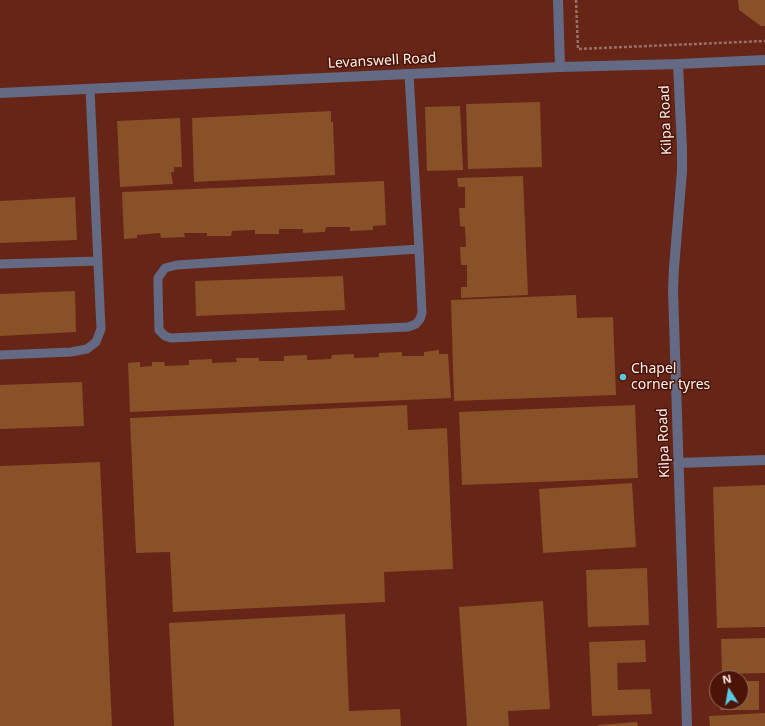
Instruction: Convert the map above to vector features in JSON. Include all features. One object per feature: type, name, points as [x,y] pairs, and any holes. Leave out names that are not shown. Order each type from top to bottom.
[{"type":"street","points":[[558,0],[560,67]]},
{"type":"street","name":"Levanswell Road","points":[[0,93],[560,67],[765,60]]},
{"type":"street","name":"Kilpa Road","points":[[678,64],[682,170],[673,290],[687,726]]},
{"type":"street","points":[[678,464],[765,460]]},
{"type":"lane","points":[[409,74],[419,249],[422,313],[416,324],[408,327],[171,338],[164,336],[159,330],[158,278],[165,268],[177,265],[419,249]]},
{"type":"lane","points":[[0,355],[71,352],[87,349],[96,342],[101,329],[90,89]]},
{"type":"lane","points":[[0,264],[98,261]]},
{"type":"path","points":[[576,0],[578,49],[765,41]]},
{"type":"shaded area","points":[[0,0],[765,0],[765,726],[0,726]]},
{"type":"building","points":[[738,0],[765,0],[765,26],[761,26],[739,10]]},
{"type":"building","points":[[540,102],[542,167],[468,169],[466,104]]},
{"type":"building","points":[[460,106],[463,170],[427,171],[425,107]]},
{"type":"building","points":[[331,111],[331,122],[333,122],[335,175],[194,182],[192,118]]},
{"type":"building","points":[[180,118],[182,167],[174,167],[174,172],[171,172],[173,184],[120,187],[117,121]]},
{"type":"building","points":[[523,176],[528,295],[461,298],[461,287],[467,287],[467,265],[461,265],[460,247],[466,247],[465,227],[460,226],[459,208],[465,208],[465,187],[458,187],[457,178]]},
{"type":"building","points":[[384,181],[386,225],[373,226],[373,230],[350,231],[350,227],[326,227],[325,232],[303,233],[303,229],[279,229],[279,234],[255,234],[255,230],[232,231],[231,236],[207,236],[207,233],[184,233],[185,237],[161,238],[160,233],[137,235],[137,238],[124,239],[122,192]]},
{"type":"building","points":[[75,197],[77,240],[0,243],[0,201]]},
{"type":"building","points":[[343,276],[345,310],[196,316],[195,281]]},
{"type":"building","points":[[75,291],[76,332],[0,336],[0,294]]},
{"type":"building","points":[[576,295],[577,318],[613,317],[616,395],[454,401],[451,300]]},
{"type":"building","points":[[439,350],[439,354],[448,354],[451,398],[130,412],[128,363],[140,362],[140,367],[152,366],[152,362],[164,362],[165,366],[189,365],[189,360],[212,359],[212,363],[237,362],[236,358],[259,358],[259,361],[284,361],[284,356],[307,355],[307,360],[331,359],[332,355],[354,354],[354,358],[379,357],[379,353],[402,352],[402,356],[424,356],[424,352]]},
{"type":"building","points":[[82,382],[84,426],[0,429],[0,385]]},
{"type":"building","points":[[407,405],[408,430],[447,428],[453,569],[384,572],[385,602],[173,612],[170,552],[136,553],[130,418]]},
{"type":"building","points":[[635,405],[638,478],[462,485],[459,412]]},
{"type":"building","points":[[100,462],[112,726],[0,726],[0,466]]},
{"type":"building","points":[[632,483],[636,547],[543,553],[539,489]]},
{"type":"building","points":[[765,485],[765,627],[717,628],[713,487]]},
{"type":"building","points":[[647,568],[649,625],[588,627],[586,570]]},
{"type":"building","points":[[543,601],[550,709],[508,711],[509,726],[467,726],[459,607]]},
{"type":"building","points":[[345,614],[349,711],[400,709],[401,726],[174,726],[169,623]]},
{"type":"building","points":[[765,638],[765,673],[749,673],[749,670],[722,670],[721,639]]},
{"type":"building","points":[[645,640],[646,662],[617,663],[618,690],[650,689],[652,714],[592,716],[589,642]]},
{"type":"building","points":[[749,681],[759,681],[759,710],[749,710]]},
{"type":"building","points":[[765,713],[765,726],[710,726],[709,716]]},
{"type":"building","points":[[637,722],[638,726],[598,726],[598,725]]},
{"type":"place","name":"Chapel corner tyres","points":[[623,377]]}]
